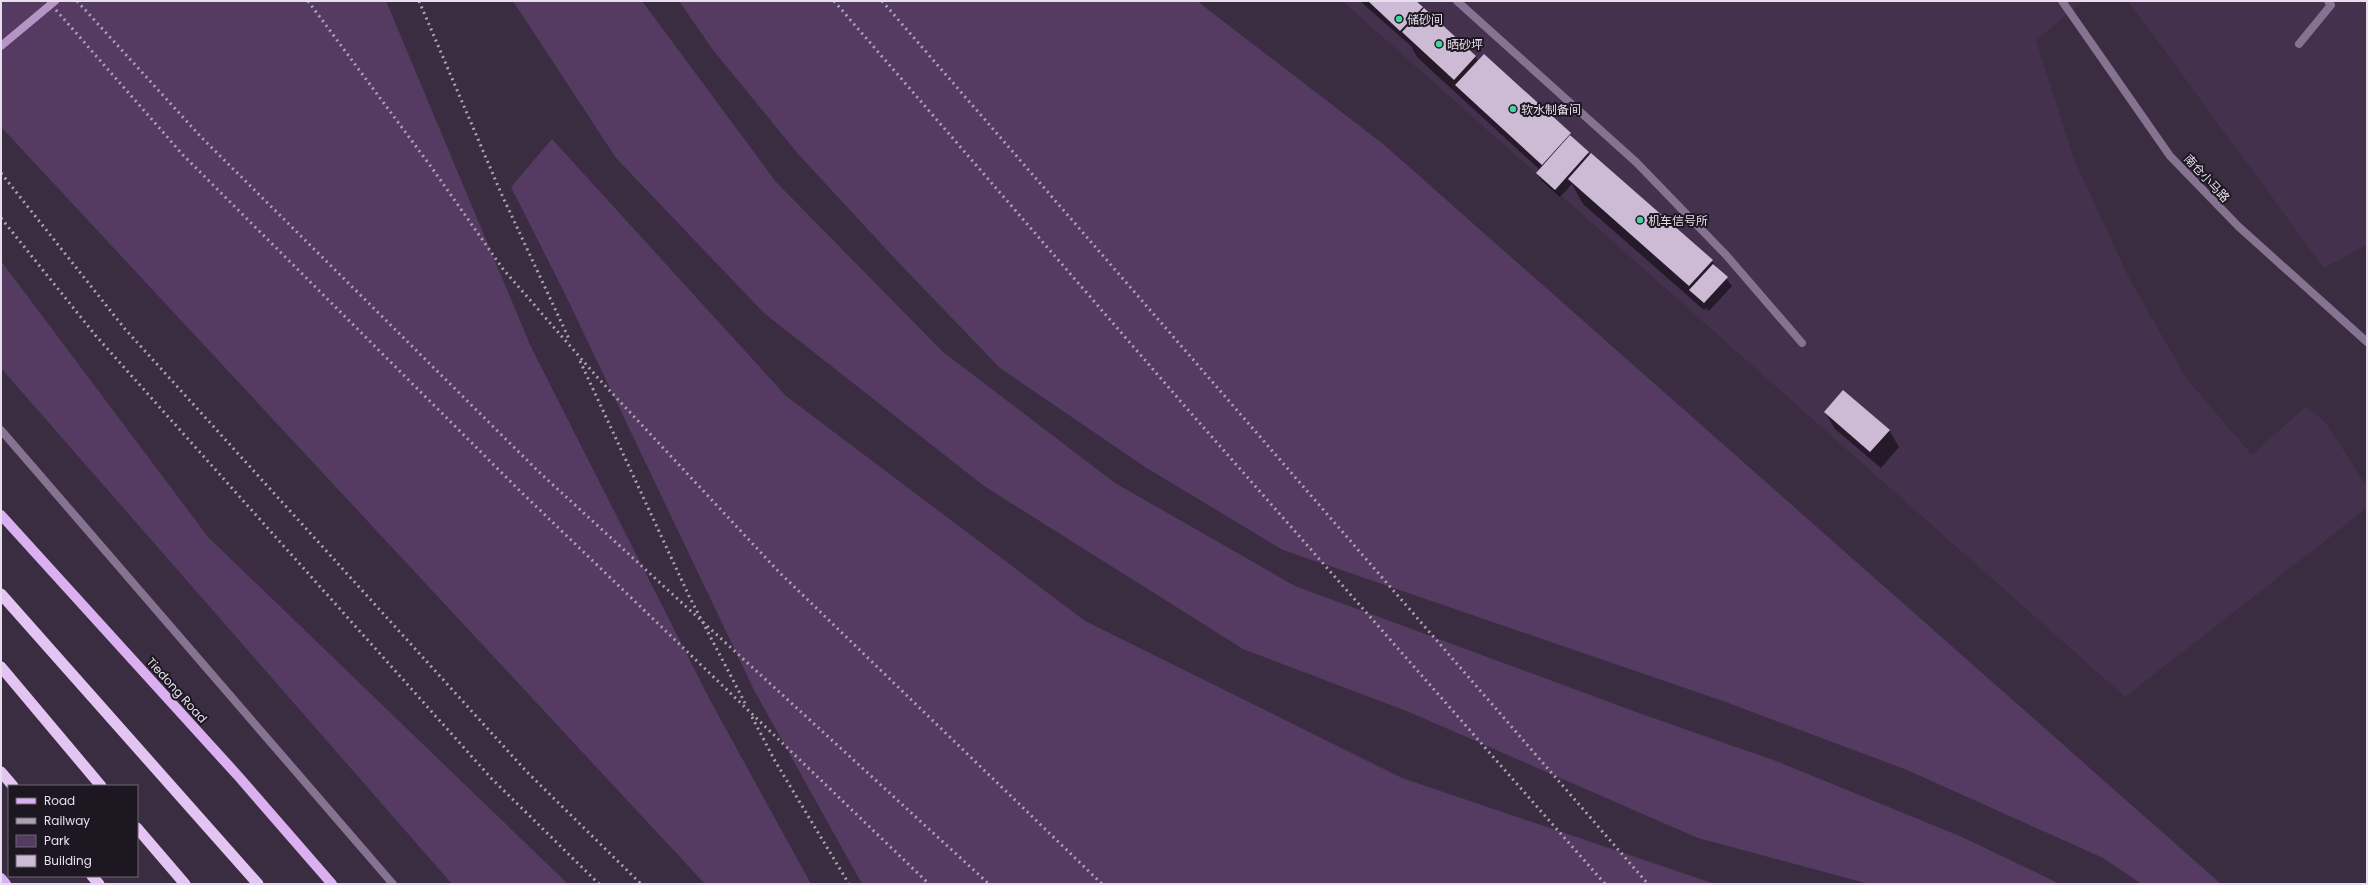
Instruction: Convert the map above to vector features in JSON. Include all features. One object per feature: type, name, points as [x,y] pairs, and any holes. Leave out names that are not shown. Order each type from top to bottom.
[{"type":"highway","points":[[1,594],[258,884]]},
{"type":"highway","points":[[1,667],[100,785]]},
{"type":"highway","points":[[1,772],[13,785]]},
{"type":"highway","points":[[138,829],[185,884]]},
{"type":"main road","points":[[1,46],[55,1]]},
{"type":"main road","name":"Tiedong Road","points":[[1,515],[239,777],[332,884]]},
{"type":"main road","points":[[1,878],[6,884]]},
{"type":"street","points":[[1457,1],[1636,162],[1726,255],[1802,343]]},
{"type":"street","name":"南仓小马路","points":[[2062,1],[2175,161],[2238,227],[2367,342]]},
{"type":"street","points":[[2299,44],[2331,5],[2328,1]]},
{"type":"street","points":[[1,430],[393,884]]},
{"type":"shaded area","points":[[1342,1],[2084,1],[2036,40],[2074,159],[2128,276],[2186,378],[2252,455],[2306,406],[2325,422],[2367,486],[2367,508],[2125,697]]},
{"type":"shaded area","points":[[2128,1],[2367,1],[2367,245],[2324,268]]},
{"type":"green space","points":[[1,1],[386,1],[531,347],[710,700],[811,884],[705,884],[1,127]]},
{"type":"green space","points":[[513,1],[642,1],[776,182],[943,352],[1115,483],[1295,586],[1636,712],[1776,761],[1962,837],[2060,884],[1869,884],[1698,838],[1409,712],[1243,649],[984,486],[764,313],[616,158]]},
{"type":"green space","points":[[679,1],[1197,1],[1383,144],[2221,884],[2142,884],[2103,858],[1907,770],[1723,701],[1283,550],[1145,467],[1000,368],[898,262],[799,155],[713,50]]},
{"type":"green space","points":[[552,139],[786,396],[1085,621],[1402,778],[1715,884],[862,884],[754,690],[565,294],[511,187]]},
{"type":"green space","points":[[1,261],[208,537],[568,884],[452,884],[1,368]]},
{"type":"building","name":"储砂间","points":[[1368,1],[1416,1],[1423,7],[1400,31]]},
{"type":"building","name":"晒砂坪","points":[[1424,8],[1476,56],[1454,80],[1402,32]]},
{"type":"building","name":"软水制备间","points":[[1484,54],[1571,133],[1542,165],[1455,85]]},
{"type":"building","points":[[1570,135],[1589,152],[1555,190],[1536,173]]},
{"type":"building","name":"机车信号所","points":[[1591,153],[1713,260],[1689,286],[1568,179]]},
{"type":"building","points":[[1713,264],[1728,277],[1704,303],[1689,290]]},
{"type":"building","points":[[1843,390],[1890,430],[1870,452],[1824,412]]},
{"type":"railway","points":[[48,1],[183,155],[518,489],[929,884]]},
{"type":"railway","points":[[77,1],[201,137],[539,472],[989,884]]},
{"type":"railway","points":[[308,1],[432,168],[503,269],[598,378],[779,572],[1102,884]]},
{"type":"railway","points":[[419,1],[501,193],[570,341]]},
{"type":"railway","points":[[834,1],[1183,404],[1605,884]]},
{"type":"railway","points":[[882,1],[1648,884]]},
{"type":"railway","points":[[1,173],[125,329],[526,771],[641,884]]},
{"type":"railway","points":[[1,218],[96,336],[491,778],[599,884]]},
{"type":"railway","points":[[580,361],[689,596],[745,703]]},
{"type":"railway","points":[[752,717],[775,761],[849,884]]},
{"type":"place","name":"储砂间","points":[[1399,19]]},
{"type":"place","name":"晒砂坪","points":[[1439,44]]},
{"type":"place","name":"软水制备间","points":[[1513,109]]},
{"type":"place","name":"机车信号所","points":[[1640,220]]}]
